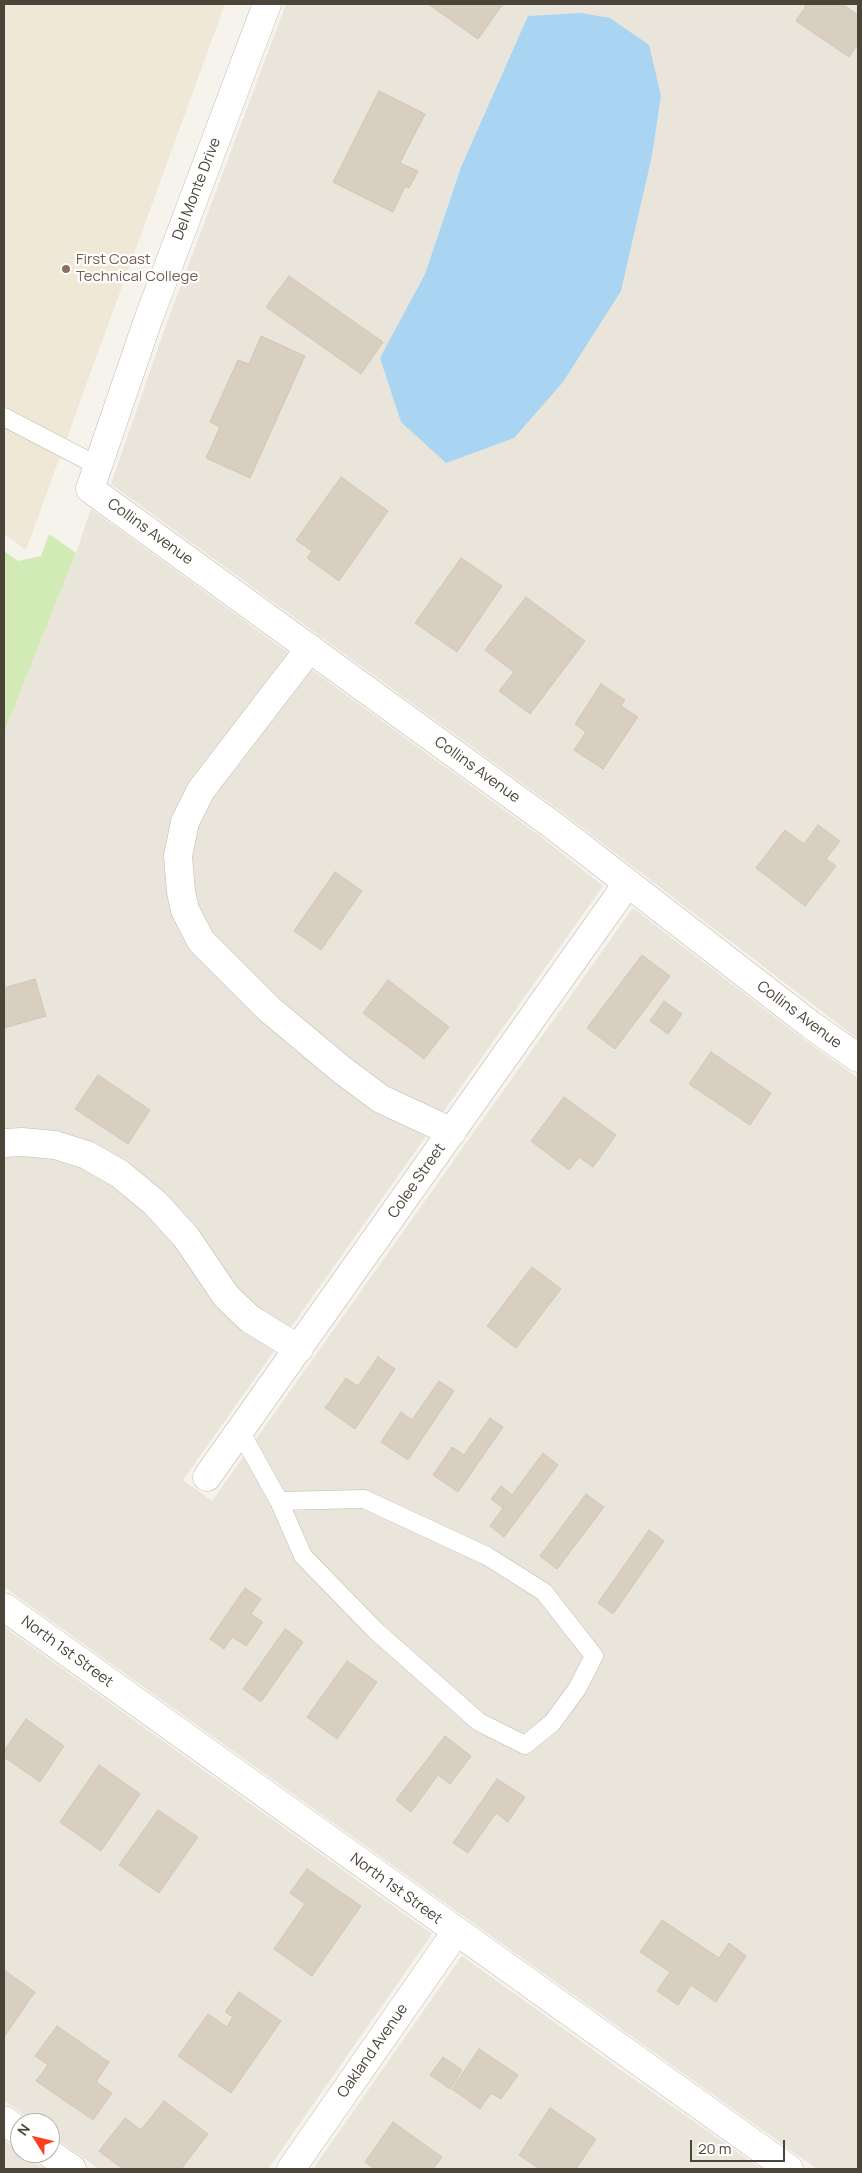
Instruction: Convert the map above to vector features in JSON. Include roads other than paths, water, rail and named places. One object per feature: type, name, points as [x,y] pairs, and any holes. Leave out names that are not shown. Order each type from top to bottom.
[{"type":"street","name":"Del Monte Drive","points":[[94,477],[148,320],[267,4]]},
{"type":"street","name":"Collins Avenue","points":[[94,477],[310,648],[554,826],[858,1058]]},
{"type":"street","points":[[310,648],[200,790],[189,814],[178,856],[180,892],[185,910],[202,941],[269,1009],[335,1064],[381,1099],[452,1132]]},
{"type":"street","name":"Colee Street","points":[[207,1478],[628,884]]},
{"type":"street","points":[[4,1143],[22,1142],[55,1145],[87,1155],[120,1174],[155,1203],[186,1237],[232,1302],[250,1320],[299,1349]]},
{"type":"street","name":"North 1st Street","points":[[4,1607],[789,2169]]},
{"type":"street","name":"Oakland Avenue","points":[[290,2169],[456,1932]]},
{"type":"street","points":[[60,2161],[72,2169]]},
{"type":"lane","points":[[4,417],[94,477]]},
{"type":"lane","points":[[240,1431],[279,1501],[303,1556],[376,1631],[479,1722],[525,1745],[552,1724],[576,1689],[594,1656],[544,1592],[487,1556],[364,1499],[279,1501]]},
{"type":"water","points":[[581,13],[610,18],[649,45],[661,96],[652,156],[621,291],[563,382],[514,438],[446,463],[401,422],[380,358],[425,274],[461,167],[528,16]]},
{"type":"place","name":"First Coast Technical College","points":[[66,269]]}]
